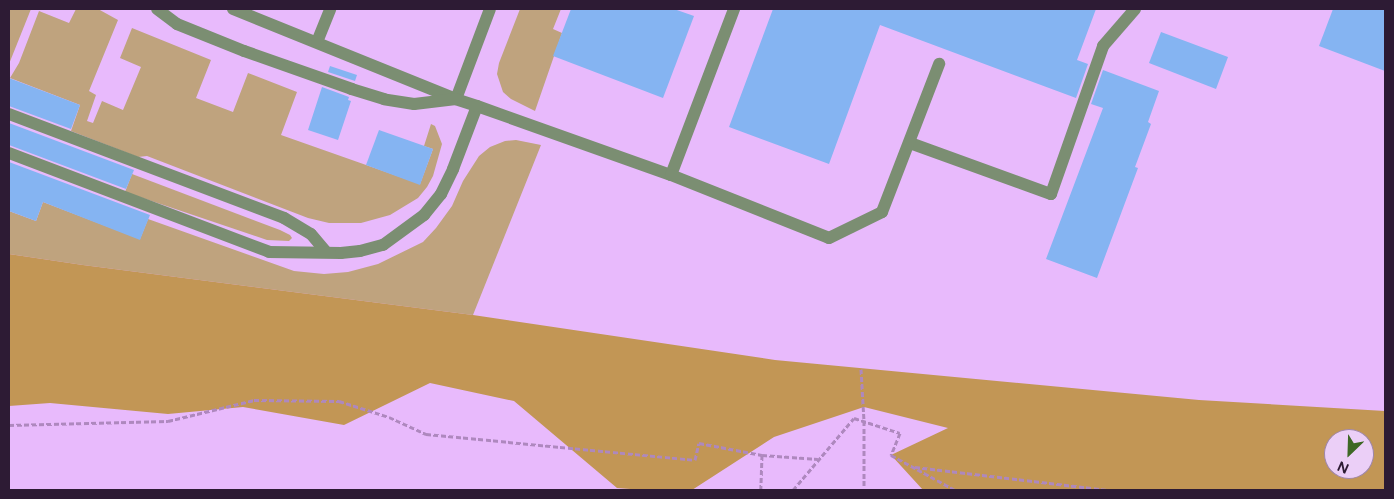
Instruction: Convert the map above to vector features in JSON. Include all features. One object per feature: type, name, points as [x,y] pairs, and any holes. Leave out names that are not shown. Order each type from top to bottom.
[{"type":"lane","points":[[156,9],[177,24],[244,51],[384,99],[414,104],[456,99]]},
{"type":"lane","points":[[233,9],[456,99],[671,175],[829,238],[882,212],[939,64]]},
{"type":"lane","points":[[317,42],[330,9]]},
{"type":"lane","points":[[456,99],[490,9]]},
{"type":"lane","points":[[671,175],[734,9]]},
{"type":"lane","points":[[910,143],[1051,194],[1103,46],[1135,9]]},
{"type":"lane","points":[[9,153],[269,252],[302,254],[360,252],[383,245],[424,215],[441,194],[453,169],[477,106]]},
{"type":"lane","points":[[9,114],[284,218],[311,234],[326,252]]},
{"type":"path","points":[[861,369],[864,421],[864,490]]},
{"type":"path","points":[[9,425],[168,421],[254,400],[339,401],[389,417],[426,434],[695,460],[699,443],[762,455],[819,459]]},
{"type":"path","points":[[793,490],[854,418],[900,432],[891,455],[954,490]]},
{"type":"path","points":[[761,490],[762,455]]},
{"type":"path","points":[[912,466],[1108,490]]},
{"type":"shaded area","points":[[9,9],[31,9],[9,64]]},
{"type":"shaded area","points":[[76,9],[98,9],[118,20],[89,91],[96,95],[87,121],[93,123],[102,101],[123,110],[141,67],[120,58],[132,28],[211,60],[196,98],[233,112],[248,73],[297,92],[281,135],[420,184],[433,149],[424,146],[431,124],[435,126],[442,144],[433,176],[418,198],[390,215],[361,223],[329,223],[308,218],[147,156],[138,157],[71,131],[80,105],[10,78],[19,63],[39,11],[69,23]]},
{"type":"shaded area","points":[[520,9],[561,9],[553,29],[562,33],[535,111],[511,99],[503,92],[497,74],[499,63]]},
{"type":"shaded area","points":[[516,140],[541,145],[473,315],[9,254],[9,211],[36,221],[43,202],[140,239],[148,219],[294,271],[324,274],[348,272],[378,264],[423,242],[452,206],[463,181],[479,156],[490,147],[505,141]]},
{"type":"shaded area","points":[[132,174],[280,230],[292,238],[289,241],[267,240],[125,192]]},
{"type":"shaded area","points":[[9,254],[473,315],[775,360],[1199,400],[1385,411],[1385,490],[923,490],[891,455],[948,428],[864,407],[774,437],[692,490],[643,490],[617,488],[514,401],[430,383],[344,425],[243,407],[168,414],[50,403],[9,406]]},
{"type":"building","points":[[571,9],[674,9],[694,16],[663,98],[553,56]]},
{"type":"building","points":[[773,9],[1096,9],[1077,60],[1088,64],[1076,98],[880,25],[829,164],[729,127]]},
{"type":"building","points":[[1333,9],[1385,9],[1385,71],[1319,46]]},
{"type":"building","points":[[1161,32],[1228,57],[1216,89],[1149,63]]},
{"type":"building","points":[[330,66],[357,75],[355,81],[328,72]]},
{"type":"building","points":[[1103,70],[1159,91],[1148,122],[1151,124],[1135,167],[1138,168],[1097,278],[1046,259],[1103,108],[1091,104]]},
{"type":"building","points":[[9,78],[80,105],[71,129],[9,106]]},
{"type":"building","points":[[322,87],[349,97],[348,100],[351,101],[338,140],[308,130]]},
{"type":"building","points":[[9,123],[134,170],[126,189],[9,145]]},
{"type":"building","points":[[379,130],[433,149],[420,185],[366,165]]},
{"type":"building","points":[[9,162],[150,215],[140,240],[43,202],[36,221],[9,211]]}]
